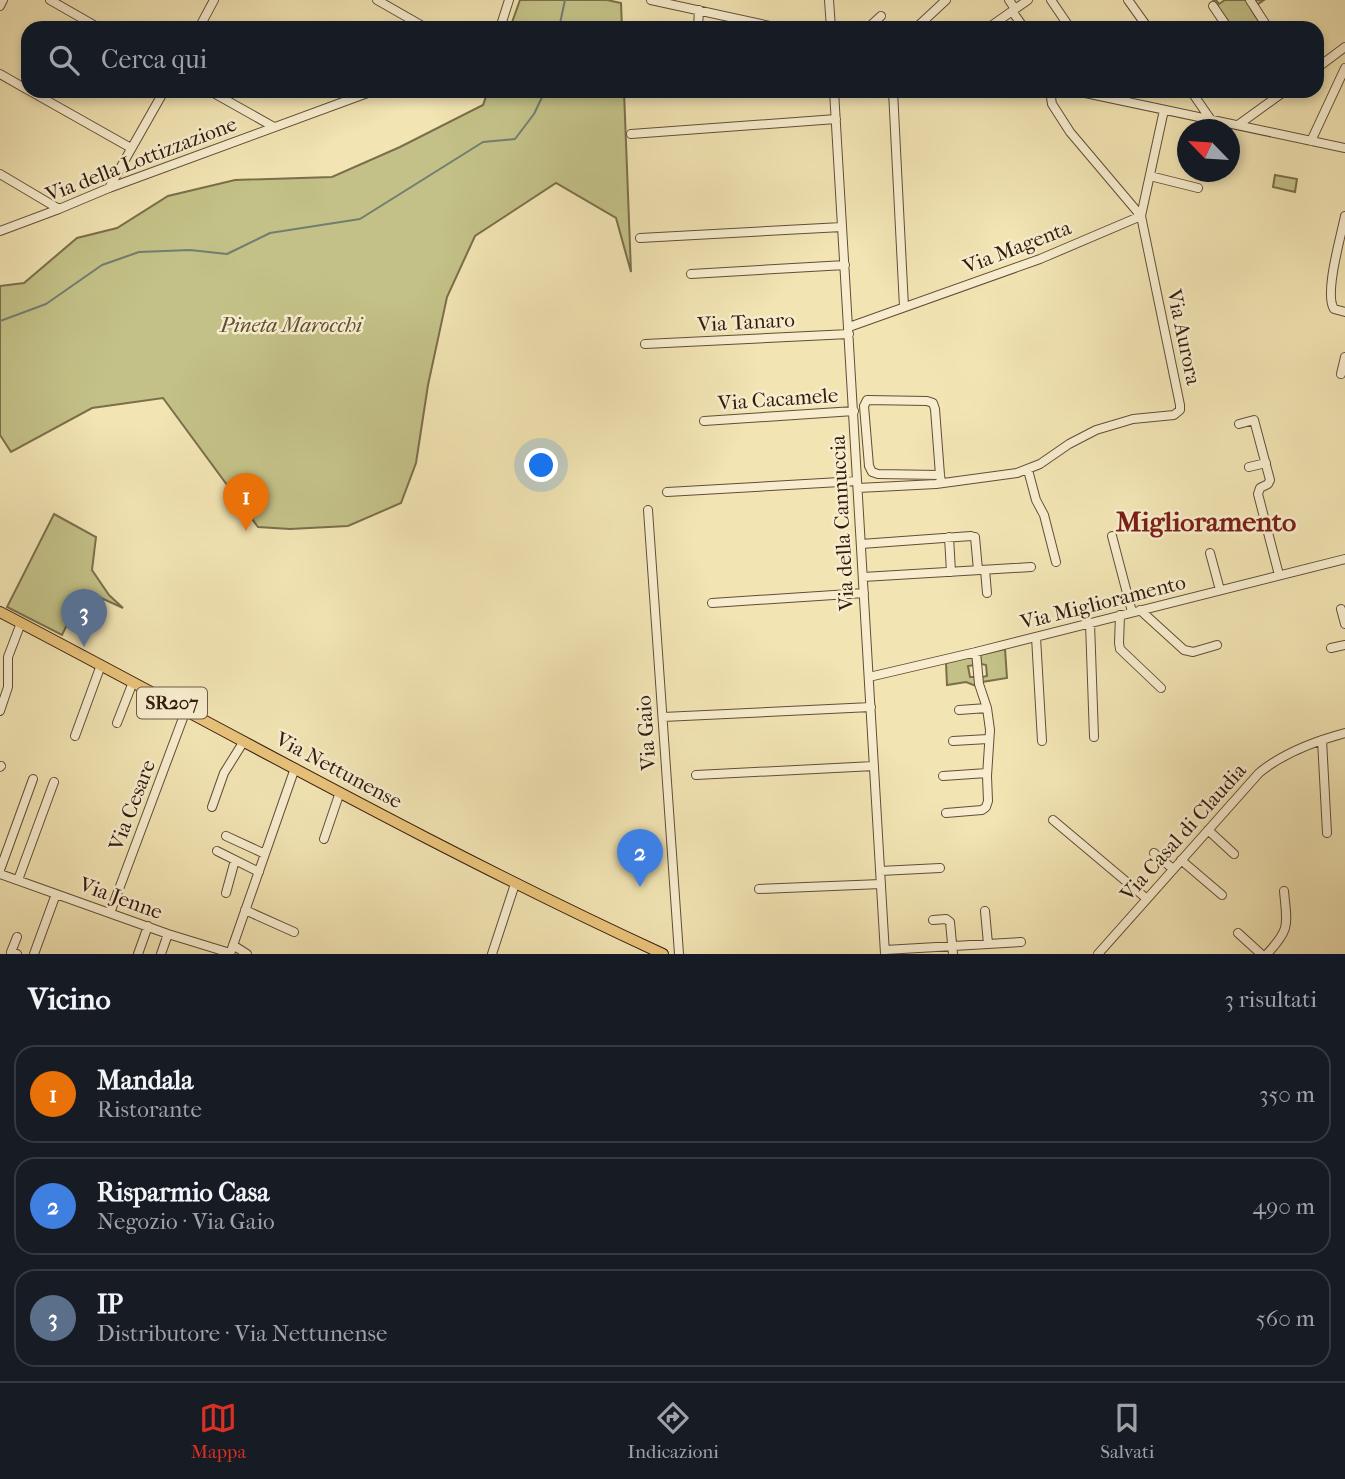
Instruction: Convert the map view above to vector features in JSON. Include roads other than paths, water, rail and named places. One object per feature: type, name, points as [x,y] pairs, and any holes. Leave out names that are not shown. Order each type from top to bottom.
[{"type":"main road","name":"Via Nettunense","points":[[0,612],[515,884],[663,954]]},
{"type":"street","points":[[0,6],[4,0]]},
{"type":"street","points":[[50,0],[87,21]]},
{"type":"street","points":[[203,21],[214,0]]},
{"type":"street","points":[[377,0],[414,21]]},
{"type":"street","points":[[502,21],[509,0]]},
{"type":"street","points":[[651,0],[736,21]]},
{"type":"street","points":[[829,0],[830,21]]},
{"type":"street","points":[[924,21],[946,0]]},
{"type":"street","points":[[1009,0],[1020,21]]},
{"type":"street","points":[[998,21],[1028,0]]},
{"type":"street","points":[[1051,0],[1065,21]]},
{"type":"street","points":[[1128,0],[1143,21]]},
{"type":"street","points":[[1250,0],[1264,21]]},
{"type":"street","points":[[1213,6],[1223,21]]},
{"type":"street","points":[[698,21],[699,10]]},
{"type":"street","points":[[876,21],[881,16]]},
{"type":"street","points":[[1324,63],[1345,47]]},
{"type":"street","points":[[1311,141],[1345,68]]},
{"type":"street","points":[[0,74],[21,86]]},
{"type":"street","points":[[43,98],[131,148]]},
{"type":"street","points":[[109,188],[160,98]]},
{"type":"street","points":[[222,98],[274,127]]},
{"type":"street","name":"Via della Lottizzazione","points":[[0,231],[354,98]]},
{"type":"street","name":"Via della Cannuccia","points":[[834,98],[885,952]]},
{"type":"street","points":[[893,98],[904,307]]},
{"type":"street","name":"Via Aurora","points":[[667,492],[858,485],[1008,475],[1040,464],[1096,430],[1136,419],[1174,415],[1180,410],[1141,216],[1074,138],[1051,98]]},
{"type":"street","points":[[1107,98],[1207,119]]},
{"type":"street","points":[[1196,98],[1211,119]]},
{"type":"street","points":[[1240,123],[1273,98]]},
{"type":"street","points":[[1141,216],[1164,110]]},
{"type":"street","points":[[631,134],[836,119]]},
{"type":"street","points":[[1240,125],[1345,148]]},
{"type":"street","points":[[0,174],[59,209]]},
{"type":"street","points":[[1150,176],[1198,188]]},
{"type":"street","name":"Via Magenta","points":[[849,331],[904,307],[1040,259],[1141,216]]},
{"type":"street","points":[[1345,216],[1331,281],[1330,303],[1334,309],[1345,312]]},
{"type":"street","points":[[640,238],[842,227]]},
{"type":"street","points":[[691,274],[845,265]]},
{"type":"street","name":"Via Tanaro","points":[[645,344],[849,331]]},
{"type":"street","points":[[1341,374],[1345,357]]},
{"type":"street","points":[[867,400],[933,403],[940,479],[872,472],[869,466],[864,406],[867,400]]},
{"type":"street","name":"Via Cacamele","points":[[704,421],[854,411]]},
{"type":"street","points":[[1239,424],[1254,417],[1269,481],[1258,493],[1279,575]]},
{"type":"street","points":[[1249,467],[1265,463]]},
{"type":"street","points":[[1028,470],[1035,500],[1045,517],[1056,562]]},
{"type":"street","name":"Via Gaio","points":[[648,510],[680,954]]},
{"type":"street","points":[[861,544],[973,536],[987,593]]},
{"type":"street","points":[[1112,536],[1136,611],[1184,650],[1193,652],[1217,645]]},
{"type":"street","points":[[948,537],[951,572]]},
{"type":"street","points":[[1210,553],[1220,590]]},
{"type":"street","name":"Via Miglioramento","points":[[869,677],[1345,559]]},
{"type":"street","points":[[863,577],[1031,567]]},
{"type":"street","points":[[712,603],[864,593]]},
{"type":"street","points":[[1341,609],[1345,624]]},
{"type":"street","points":[[1119,615],[1121,651],[1161,688]]},
{"type":"street","points":[[0,711],[8,685],[8,658],[21,623]]},
{"type":"street","points":[[1090,623],[1094,737]]},
{"type":"street","points":[[1036,637],[1041,741]]},
{"type":"street","points":[[1331,648],[1345,645]]},
{"type":"street","points":[[946,813],[979,811],[985,808],[989,799],[987,773],[990,730],[987,708],[979,684],[976,652]]},
{"type":"street","points":[[75,736],[101,665]]},
{"type":"street","points":[[117,723],[133,682]]},
{"type":"street","points":[[663,717],[871,707]]},
{"type":"street","points":[[959,710],[987,708]]},
{"type":"street","name":"Via Cesare","points":[[110,913],[186,710]]},
{"type":"street","name":"Via Casal di Claudia","points":[[1098,954],[1245,787],[1267,767],[1284,756],[1345,733]]},
{"type":"street","points":[[953,741],[988,740]]},
{"type":"street","points":[[1322,740],[1327,833]]},
{"type":"street","points":[[212,807],[224,773],[244,741]]},
{"type":"street","points":[[696,775],[874,766]]},
{"type":"street","points":[[231,951],[295,768]]},
{"type":"street","points":[[943,776],[987,773]]},
{"type":"street","points":[[0,872],[33,779]]},
{"type":"street","points":[[18,880],[54,782]]},
{"type":"street","points":[[324,839],[340,792]]},
{"type":"street","points":[[1053,820],[1147,899]]},
{"type":"street","points":[[1208,830],[1234,854]]},
{"type":"street","points":[[226,836],[265,854]]},
{"type":"street","points":[[217,851],[258,872]]},
{"type":"street","points":[[1154,853],[1172,869]]},
{"type":"street","points":[[226,893],[235,860]]},
{"type":"street","points":[[1181,860],[1222,895]]},
{"type":"street","points":[[880,871],[940,867]]},
{"type":"street","name":"Via Jenne","points":[[0,872],[168,934],[247,954]]},
{"type":"street","points":[[492,954],[515,884]]},
{"type":"street","points":[[759,889],[881,884]]},
{"type":"street","points":[[1266,954],[1285,931],[1287,919],[1284,891]]},
{"type":"street","points":[[34,954],[56,894]]},
{"type":"street","points":[[245,910],[294,932]]},
{"type":"street","points":[[985,911],[988,944]]},
{"type":"street","points":[[933,920],[946,919],[950,922],[953,950]]},
{"type":"street","points":[[138,954],[148,926]]},
{"type":"street","points":[[1238,933],[1261,954]]},
{"type":"street","points":[[161,954],[168,934]]},
{"type":"street","points":[[17,937],[11,952],[17,954]]},
{"type":"street","points":[[885,952],[953,950],[1021,942]]},
{"type":"waterway","points":[[560,21],[565,0]]},
{"type":"waterway","points":[[0,321],[46,304],[102,265],[139,252],[190,250],[227,254],[270,233],[360,219],[483,142],[515,139],[534,114],[542,98]]},
{"type":"place","name":"Mandala","points":[[246,531]]},
{"type":"place","name":"IP","points":[[84,647]]},
{"type":"place","name":"Risparmio Casa","points":[[640,887]]},
{"type":"district","name":"Miglioramento","points":[[1206,521]]},
{"type":"park label","name":"Pineta Marocchi","points":[[291,325]]}]
